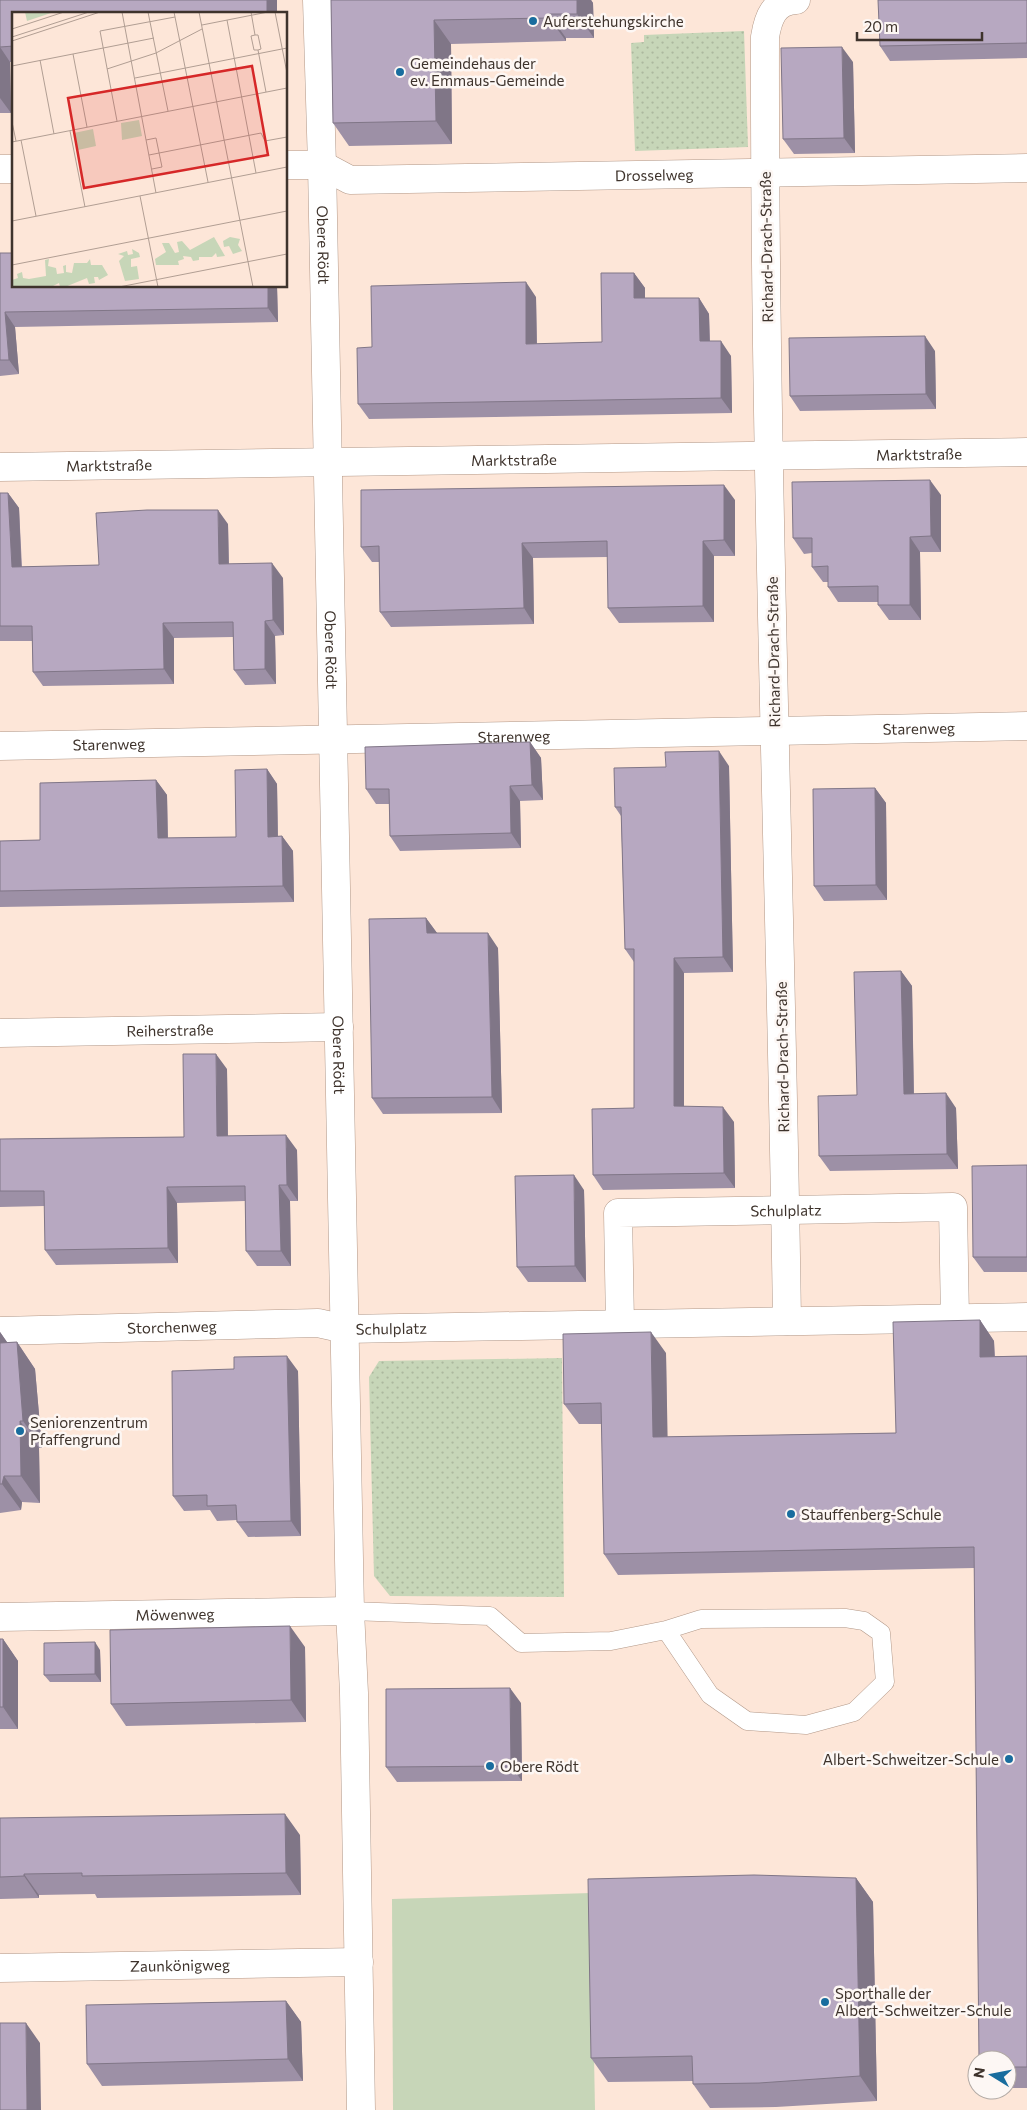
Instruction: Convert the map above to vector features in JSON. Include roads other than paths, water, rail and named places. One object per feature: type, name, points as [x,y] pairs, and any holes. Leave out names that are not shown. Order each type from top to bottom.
[{"type":"street","name":"Obere Rödt","points":[[317,0],[334,739],[350,1611],[354,1693],[361,2110]]},
{"type":"street","name":"Richard-Drach-Straße","points":[[787,1321],[769,457],[764,173],[764,36],[769,18],[775,8],[790,0],[796,0]]},
{"type":"street","points":[[288,165],[322,164]]},
{"type":"street","name":"Drosselweg","points":[[322,164],[350,180],[1027,168]]},
{"type":"street","name":"Marktstraße","points":[[0,467],[1027,452]]},
{"type":"street","name":"Starenweg","points":[[0,746],[1027,726]]},
{"type":"street","name":"Reiherstraße","points":[[0,1033],[339,1027]]},
{"type":"street","name":"Schulplatz","points":[[620,1324],[618,1213],[953,1207],[955,1319]]},
{"type":"street","name":"Schulplatz","points":[[345,1328],[1027,1318]]},
{"type":"street","name":"Storchenweg","points":[[0,1331],[318,1323],[345,1328]]},
{"type":"street","name":"Möwenweg","points":[[0,1617],[350,1611]]},
{"type":"street","name":"Zaunkönigweg","points":[[0,1968],[359,1962]]},
{"type":"lane","points":[[350,1611],[490,1616],[520,1644],[611,1641],[666,1630],[701,1619],[845,1618],[864,1621],[881,1633],[885,1682],[854,1712],[806,1725],[747,1721],[710,1695],[666,1630]]},
{"type":"place","name":"Auferstehungskirche","points":[[533,21]]},
{"type":"place","name":"Gemeindehaus der ev. Emmaus-Gemeinde","points":[[400,72]]},
{"type":"place","name":"Seniorenzentrum Pfaffengrund","points":[[20,1431]]},
{"type":"place","name":"Stauffenberg-Schule","points":[[791,1514]]},
{"type":"place","name":"Albert-Schweitzer-Schule","points":[[1009,1759]]},
{"type":"place","name":"Obere Rödt","points":[[490,1766]]},
{"type":"place","name":"Sporthalle der Albert-Schweitzer-Schule","points":[[825,2002]]}]
